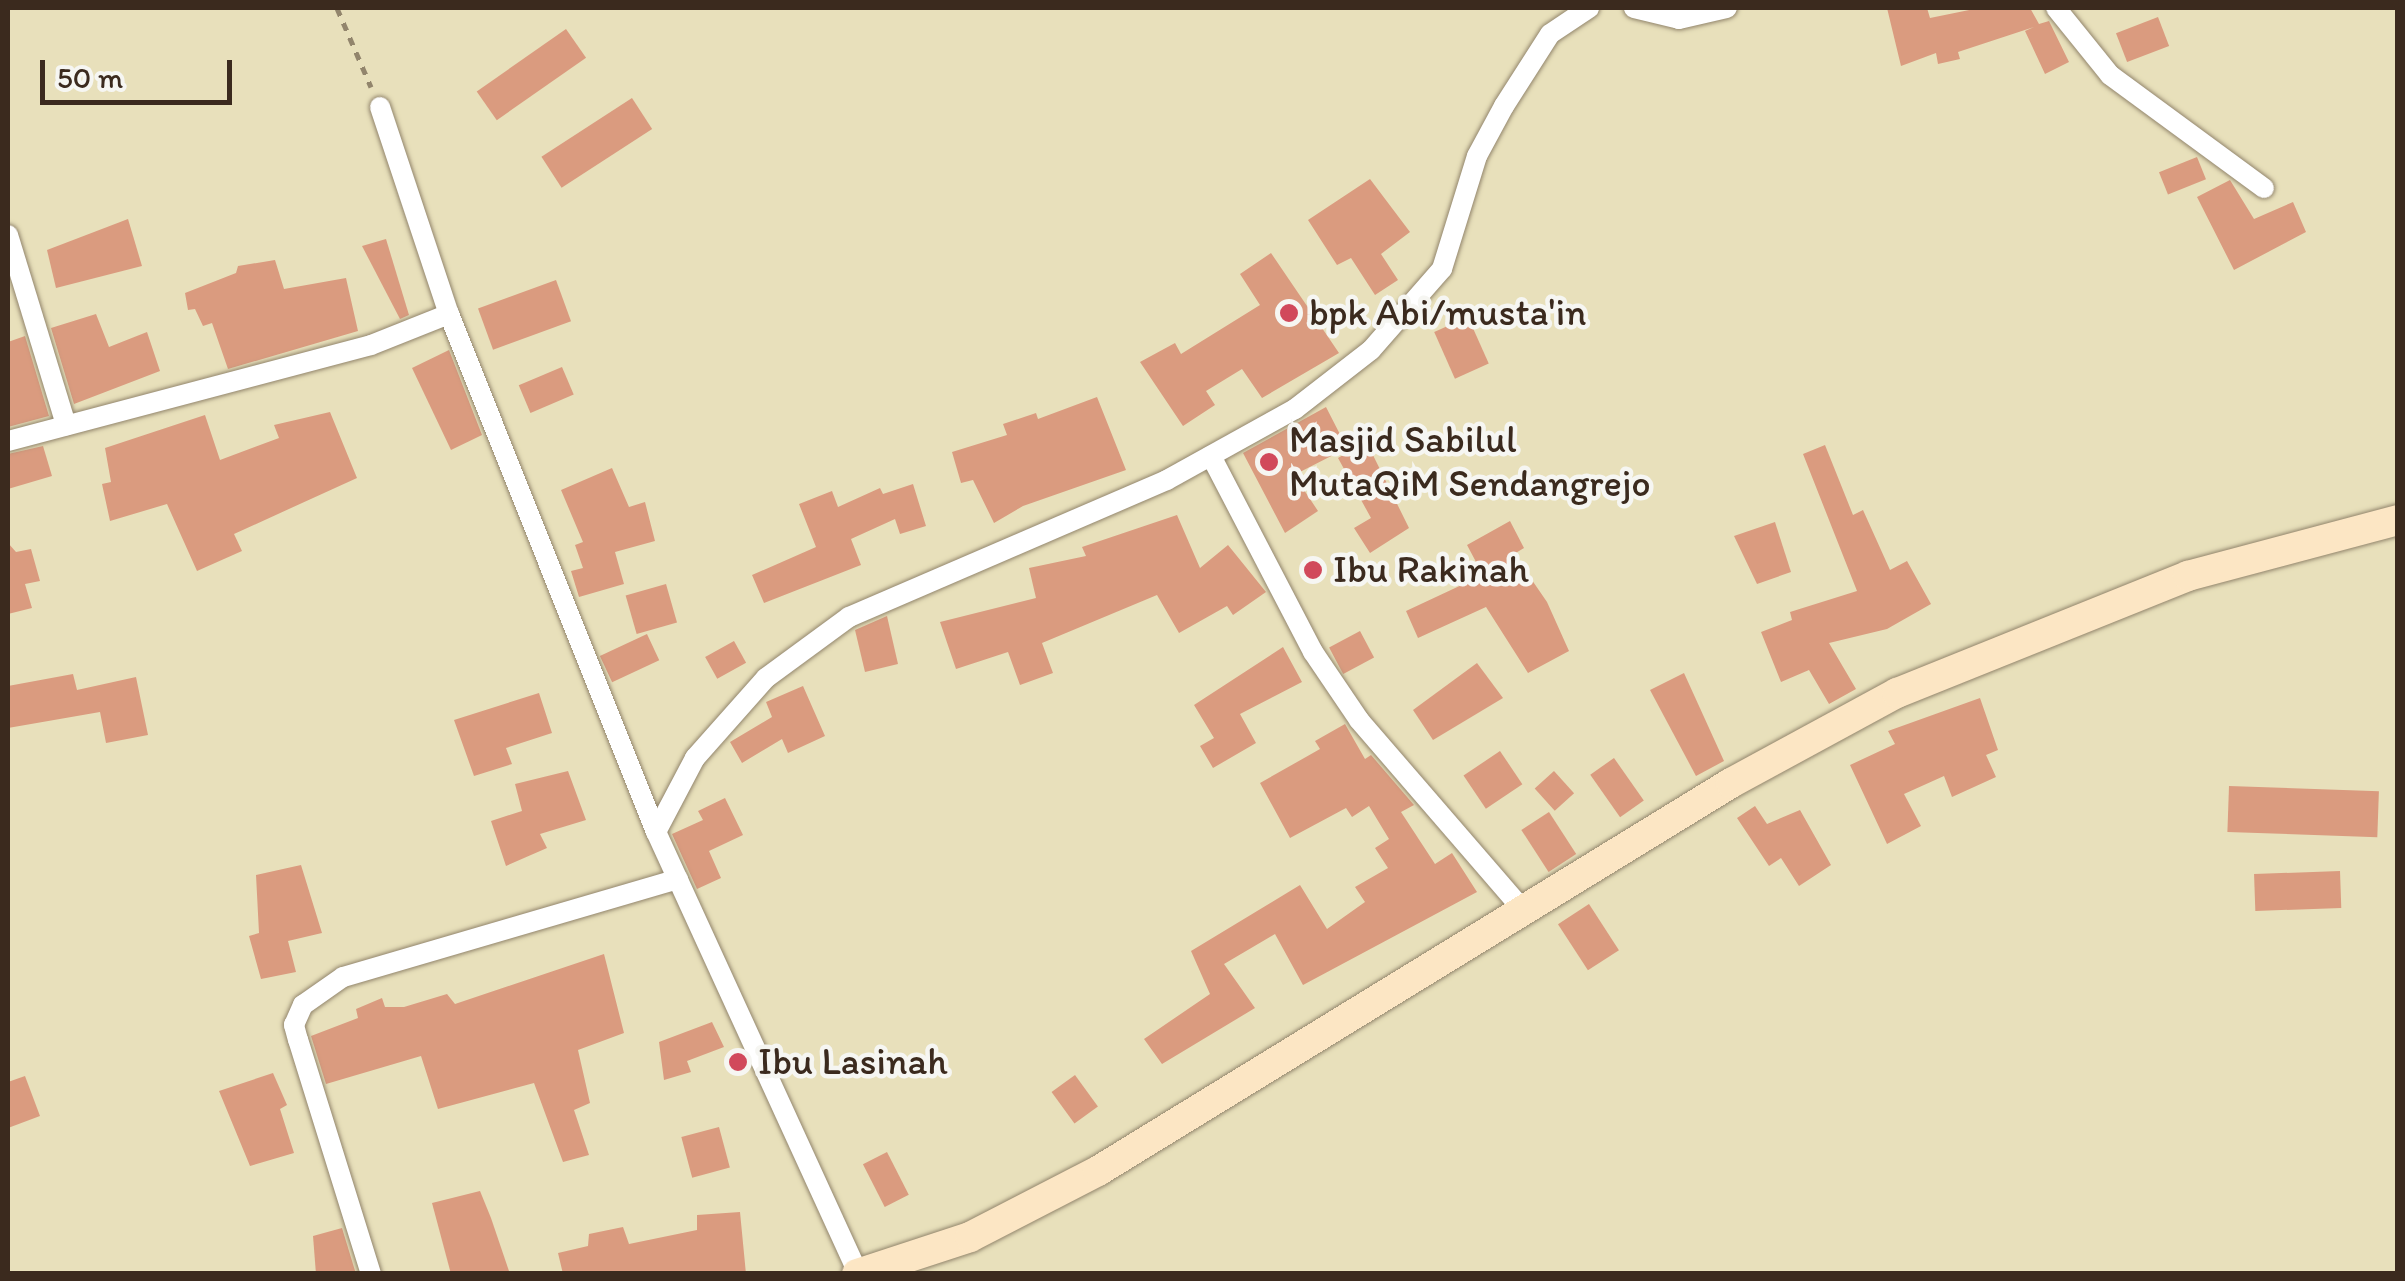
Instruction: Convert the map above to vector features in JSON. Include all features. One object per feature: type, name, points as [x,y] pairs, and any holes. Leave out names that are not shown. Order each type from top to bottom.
[{"type":"street","points":[[656,832],[695,758],[766,678],[849,618],[1124,500],[1210,456],[1294,409],[1398,324],[1442,269],[1496,118],[1550,34],[1589,8]]},
{"type":"street","points":[[1634,8],[1678,19],[1727,8]]},
{"type":"street","points":[[2056,8],[2110,75],[2264,188]]},
{"type":"street","points":[[380,108],[449,314],[656,832],[858,1273],[970,1237],[1098,1171],[1748,773],[1897,692],[2018,640],[2247,558],[2332,540],[2398,520]]},
{"type":"street","points":[[8,235],[66,424]]},
{"type":"street","points":[[8,441],[372,344],[449,314]]},
{"type":"street","points":[[1210,456],[1314,652],[1359,720],[1524,911]]},
{"type":"street","points":[[372,1274],[298,1040],[294,1024],[303,1005],[344,976],[678,880]]},
{"type":"path","points":[[337,8],[380,108]]},
{"type":"building","points":[[1887,8],[1927,8],[1930,18],[1979,8],[2030,8],[2039,24],[2049,21],[2069,62],[2045,74],[2025,31],[2034,27],[1958,52],[1960,59],[1938,64],[1936,53],[1901,66]]},
{"type":"building","points":[[2158,17],[2169,46],[2127,62],[2116,33]]},
{"type":"building","points":[[566,29],[586,58],[497,120],[477,92]]},
{"type":"building","points":[[632,98],[652,129],[562,188],[541,157]]},
{"type":"building","points":[[2197,157],[2206,179],[2168,195],[2159,172]]},
{"type":"building","points":[[1370,179],[1410,232],[1381,254],[1398,280],[1375,295],[1351,258],[1337,265],[1308,220]]},
{"type":"building","points":[[2230,180],[2254,219],[2293,202],[2306,232],[2234,270],[2197,197]]},
{"type":"building","points":[[128,219],[142,266],[56,288],[47,250]]},
{"type":"building","points":[[386,239],[409,315],[400,319],[362,246]]},
{"type":"building","points":[[1271,253],[1339,353],[1262,398],[1242,369],[1206,391],[1215,405],[1183,426],[1140,362],[1175,343],[1181,354],[1260,305],[1240,274]]},
{"type":"building","points":[[275,260],[284,289],[346,278],[358,331],[228,369],[212,323],[203,326],[195,309],[188,310],[185,293],[236,273],[238,266]]},
{"type":"building","points":[[556,280],[571,321],[493,350],[478,308]]},
{"type":"building","points":[[96,314],[109,347],[147,332],[160,371],[74,404],[51,328]]},
{"type":"building","points":[[1468,317],[1489,364],[1455,379],[1434,332]]},
{"type":"building","points":[[25,336],[49,416],[8,427],[8,342]]},
{"type":"building","points":[[449,350],[482,435],[451,450],[412,368]]},
{"type":"building","points":[[562,367],[574,395],[530,413],[519,385]]},
{"type":"building","points":[[1097,397],[1126,470],[1023,506],[994,523],[973,480],[961,483],[952,452],[1007,435],[1003,424],[1036,413],[1038,419]]},
{"type":"building","points":[[1326,407],[1347,448],[1294,475],[1318,511],[1285,533],[1243,453]]},
{"type":"building","points":[[330,412],[357,478],[234,534],[242,551],[197,571],[167,504],[110,521],[102,484],[111,482],[105,448],[205,415],[220,460],[279,438],[274,425]]},
{"type":"building","points":[[1366,441],[1409,528],[1370,553],[1354,528],[1371,518],[1338,458]]},
{"type":"building","points":[[1825,445],[1853,515],[1863,510],[1890,570],[1907,561],[1931,604],[1887,629],[1829,643],[1856,689],[1829,704],[1809,670],[1781,682],[1761,632],[1792,620],[1790,612],[1857,591],[1803,454]]},
{"type":"building","points":[[43,446],[52,476],[8,489],[8,454]]},
{"type":"building","points":[[612,468],[629,507],[645,502],[655,541],[615,552],[624,584],[579,597],[571,571],[583,568],[575,545],[583,542],[561,490]]},
{"type":"building","points":[[913,484],[926,526],[900,534],[895,519],[851,539],[861,565],[764,603],[752,575],[816,547],[799,504],[832,491],[838,507],[880,488],[883,494]]},
{"type":"building","points":[[1177,515],[1200,568],[1228,545],[1266,592],[1233,615],[1227,606],[1179,633],[1157,595],[1042,643],[1053,673],[1020,685],[1008,652],[956,669],[940,622],[1036,598],[1029,568],[1086,556],[1082,547]]},
{"type":"building","points":[[1510,521],[1524,548],[1514,554],[1547,602],[1569,651],[1528,673],[1486,607],[1418,638],[1406,611],[1483,575],[1467,545]]},
{"type":"building","points":[[1775,522],[1791,572],[1757,584],[1734,536]]},
{"type":"building","points":[[8,543],[16,552],[31,549],[40,581],[25,584],[32,608],[8,614]]},
{"type":"building","points":[[666,584],[677,622],[637,634],[626,596]]},
{"type":"building","points":[[887,616],[898,664],[865,672],[855,630]]},
{"type":"building","points":[[1360,631],[1374,657],[1343,674],[1329,647]]},
{"type":"building","points":[[647,634],[659,660],[612,682],[600,656]]},
{"type":"building","points":[[734,641],[746,663],[717,679],[705,657]]},
{"type":"building","points":[[1283,647],[1302,682],[1240,714],[1256,743],[1213,768],[1200,746],[1214,738],[1194,705]]},
{"type":"building","points":[[1477,663],[1503,698],[1433,740],[1413,710]]},
{"type":"building","points":[[1684,673],[1724,761],[1696,776],[1650,690]]},
{"type":"building","points":[[73,674],[77,690],[136,677],[148,735],[106,743],[100,712],[8,728],[8,686]]},
{"type":"building","points":[[803,686],[825,736],[788,753],[782,739],[742,763],[730,742],[772,717],[766,702]]},
{"type":"building","points":[[539,693],[552,733],[506,748],[512,764],[474,776],[454,720]]},
{"type":"building","points":[[1980,698],[1998,750],[1986,755],[1996,777],[1952,797],[1944,776],[1904,794],[1921,826],[1887,844],[1850,765],[1895,744],[1888,731]]},
{"type":"building","points":[[1345,724],[1365,759],[1371,755],[1414,805],[1401,812],[1435,864],[1452,853],[1477,892],[1303,985],[1275,934],[1224,964],[1255,1008],[1162,1064],[1144,1039],[1210,994],[1191,951],[1300,885],[1327,929],[1365,902],[1355,887],[1388,868],[1375,848],[1389,839],[1369,806],[1352,817],[1346,808],[1290,838],[1260,783],[1320,749],[1315,741]]},
{"type":"building","points":[[1500,751],[1522,784],[1486,809],[1464,776]]},
{"type":"building","points":[[1614,758],[1644,801],[1620,817],[1590,775]]},
{"type":"building","points":[[568,771],[586,820],[540,834],[547,848],[506,866],[491,821],[522,811],[515,784]]},
{"type":"building","points":[[1554,771],[1574,793],[1555,811],[1535,788]]},
{"type":"building","points":[[2229,786],[2379,791],[2377,837],[2227,832]]},
{"type":"building","points":[[725,798],[743,835],[709,851],[721,878],[697,889],[672,834],[703,820],[698,811]]},
{"type":"building","points":[[1755,806],[1767,824],[1800,810],[1831,865],[1799,886],[1781,858],[1769,866],[1737,818]]},
{"type":"building","points":[[1549,812],[1576,854],[1549,872],[1521,830]]},
{"type":"building","points":[[301,865],[322,933],[288,941],[296,972],[261,979],[249,936],[259,933],[256,875]]},
{"type":"building","points":[[2340,871],[2341,908],[2255,911],[2254,874]]},
{"type":"building","points":[[1589,904],[1619,950],[1588,970],[1558,924]]},
{"type":"building","points":[[604,954],[624,1033],[578,1050],[590,1103],[574,1110],[589,1155],[563,1162],[534,1083],[438,1109],[421,1056],[326,1084],[311,1036],[358,1018],[356,1009],[382,998],[385,1007],[404,1007],[447,994],[455,1004]]},
{"type":"building","points":[[712,1022],[724,1047],[687,1061],[691,1072],[664,1080],[659,1042]]},
{"type":"building","points":[[273,1073],[287,1105],[280,1109],[294,1153],[250,1166],[219,1091]]},
{"type":"building","points":[[1075,1075],[1098,1107],[1074,1124],[1052,1092]]},
{"type":"building","points":[[25,1076],[40,1116],[8,1128],[8,1082]]},
{"type":"building","points":[[719,1127],[730,1168],[692,1178],[681,1137]]},
{"type":"building","points":[[887,1152],[909,1195],[885,1207],[863,1164]]},
{"type":"building","points":[[480,1191],[510,1274],[451,1274],[432,1203]]},
{"type":"building","points":[[740,1212],[746,1274],[563,1274],[558,1253],[588,1246],[589,1234],[623,1227],[629,1244],[697,1230],[697,1215]]},
{"type":"building","points":[[342,1228],[356,1274],[316,1274],[313,1236]]},
{"type":"place","name":"bpk Abi/musta'in","points":[[1289,313]]},
{"type":"place","name":"Masjid Sabilul MutaQiM Sendangrejo","points":[[1269,462]]},
{"type":"place","name":"Ibu Rakinah","points":[[1313,570]]},
{"type":"place","name":"Ibu Lasinah","points":[[738,1062]]}]
